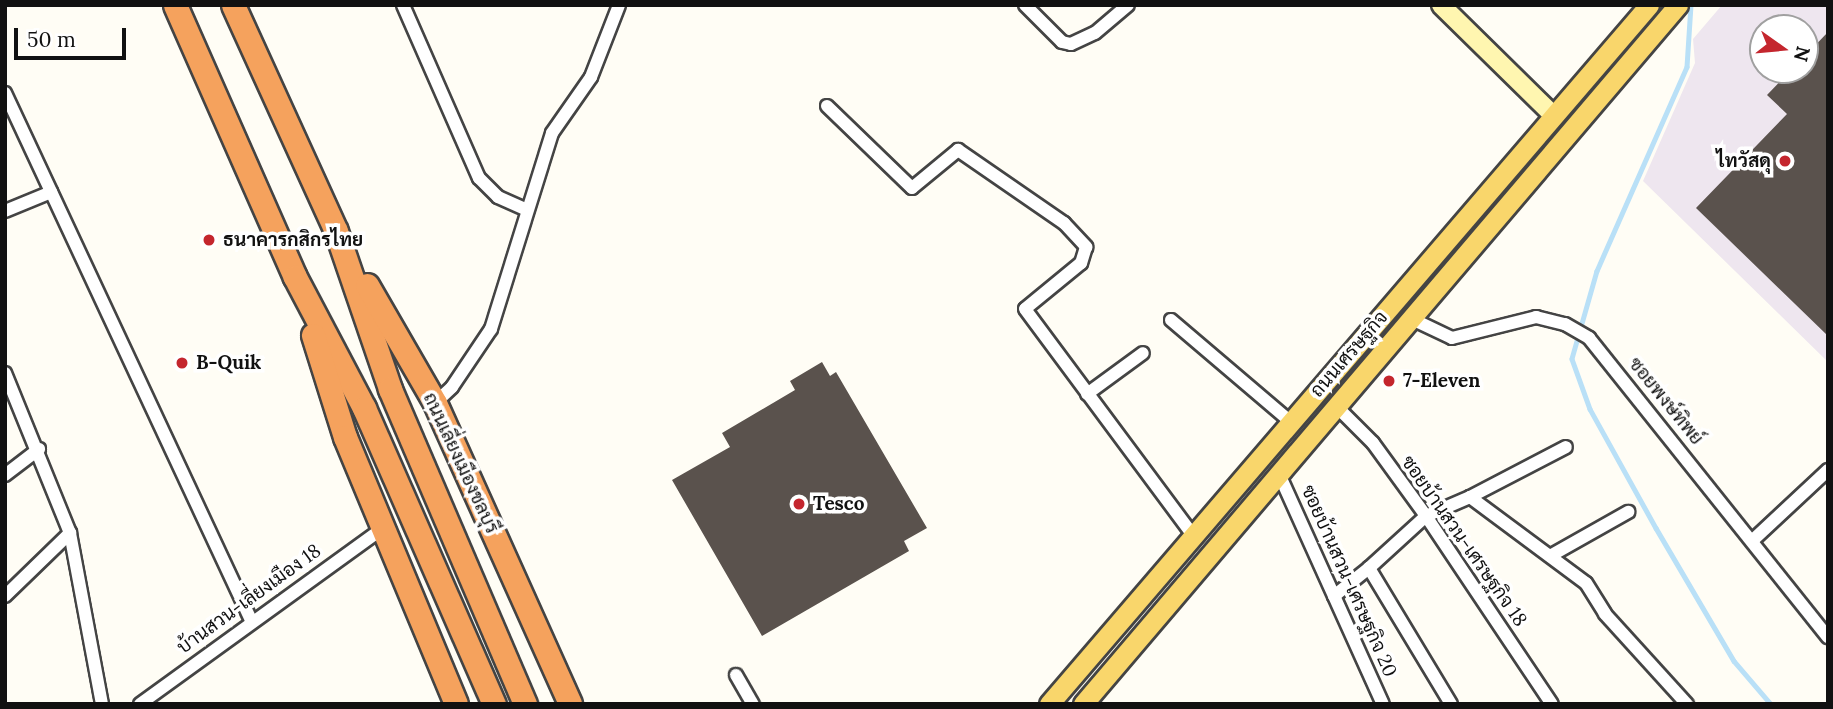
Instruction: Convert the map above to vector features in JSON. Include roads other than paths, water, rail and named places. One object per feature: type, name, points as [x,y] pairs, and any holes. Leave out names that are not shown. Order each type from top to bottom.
[{"type":"highway","points":[[175,5],[295,277],[364,408],[494,704]]},
{"type":"highway","name":"ถนนเลี่ยงเมืองชลบุรี","points":[[233,5],[336,231],[435,403],[569,704]]},
{"type":"highway","name":"ถนนเลี่ยงเมืองชลบุรี","points":[[336,231],[390,389],[525,704]]},
{"type":"highway","points":[[295,277],[345,437],[456,704]]},
{"type":"main road","name":"ถนนเศรษฐกิจ","points":[[1049,704],[1649,5]]},
{"type":"main road","name":"ถนนเศรษฐกิจ","points":[[1083,704],[1673,11]]},
{"type":"main road","points":[[1555,116],[1571,130]]},
{"type":"main road","points":[[1078,670],[1098,687]]},
{"type":"street","points":[[403,5],[480,178],[498,197],[527,210]]},
{"type":"street","points":[[435,403],[452,387],[491,329],[552,133],[591,77],[619,5]]},
{"type":"street","points":[[1025,5],[1062,42],[1071,44],[1095,33],[1128,5]]},
{"type":"street","points":[[1441,5],[1555,116]]},
{"type":"street","points":[[5,93],[251,620]]},
{"type":"street","points":[[827,106],[912,188],[958,150],[1064,223],[1086,247],[1081,264],[1025,309],[1193,535]]},
{"type":"street","points":[[5,211],[51,192]]},
{"type":"street","name":"ซอยพงษ์ทิพย์","points":[[1412,319],[1452,338],[1536,317],[1565,324],[1589,338],[1828,637]]},
{"type":"street","points":[[1171,320],[1291,422]]},
{"type":"street","points":[[1087,394],[1143,354]]},
{"type":"street","points":[[5,373],[39,449],[70,533],[102,704]]},
{"type":"street","name":"ซอยบ้านสวน-เศรษฐกิจ 18","points":[[1336,406],[1373,443],[1426,516],[1552,704]]},
{"type":"street","points":[[1334,596],[1369,569],[1426,516],[1470,497],[1566,447]]},
{"type":"street","points":[[5,475],[39,449]]},
{"type":"street","points":[[1753,540],[1828,470]]},
{"type":"street","name":"ซอยบ้านสวน-เศรษฐกิจ 20","points":[[1279,474],[1383,704]]},
{"type":"street","points":[[1470,497],[1586,583],[1605,614],[1687,704]]},
{"type":"street","points":[[1550,556],[1628,512]]},
{"type":"street","name":"บ้านสวน-เลี่ยงเมือง 18","points":[[140,704],[251,620],[383,528]]},
{"type":"street","points":[[5,596],[70,533]]},
{"type":"street","points":[[1369,569],[1451,704]]},
{"type":"street","points":[[736,675],[753,704]]},
{"type":"waterway","points":[[1691,5],[1687,67],[1597,271],[1572,359],[1590,409],[1656,528],[1734,661],[1771,704]]},
{"type":"place","name":"ไทวัสดุ","points":[[1785,161]]},
{"type":"place","name":"ธนาคารกสิกรไทย","points":[[209,240]]},
{"type":"place","name":"B-Quik","points":[[182,363]]},
{"type":"place","name":"7-Eleven","points":[[1389,381]]},
{"type":"place","name":"Tesco","points":[[799,504]]}]
